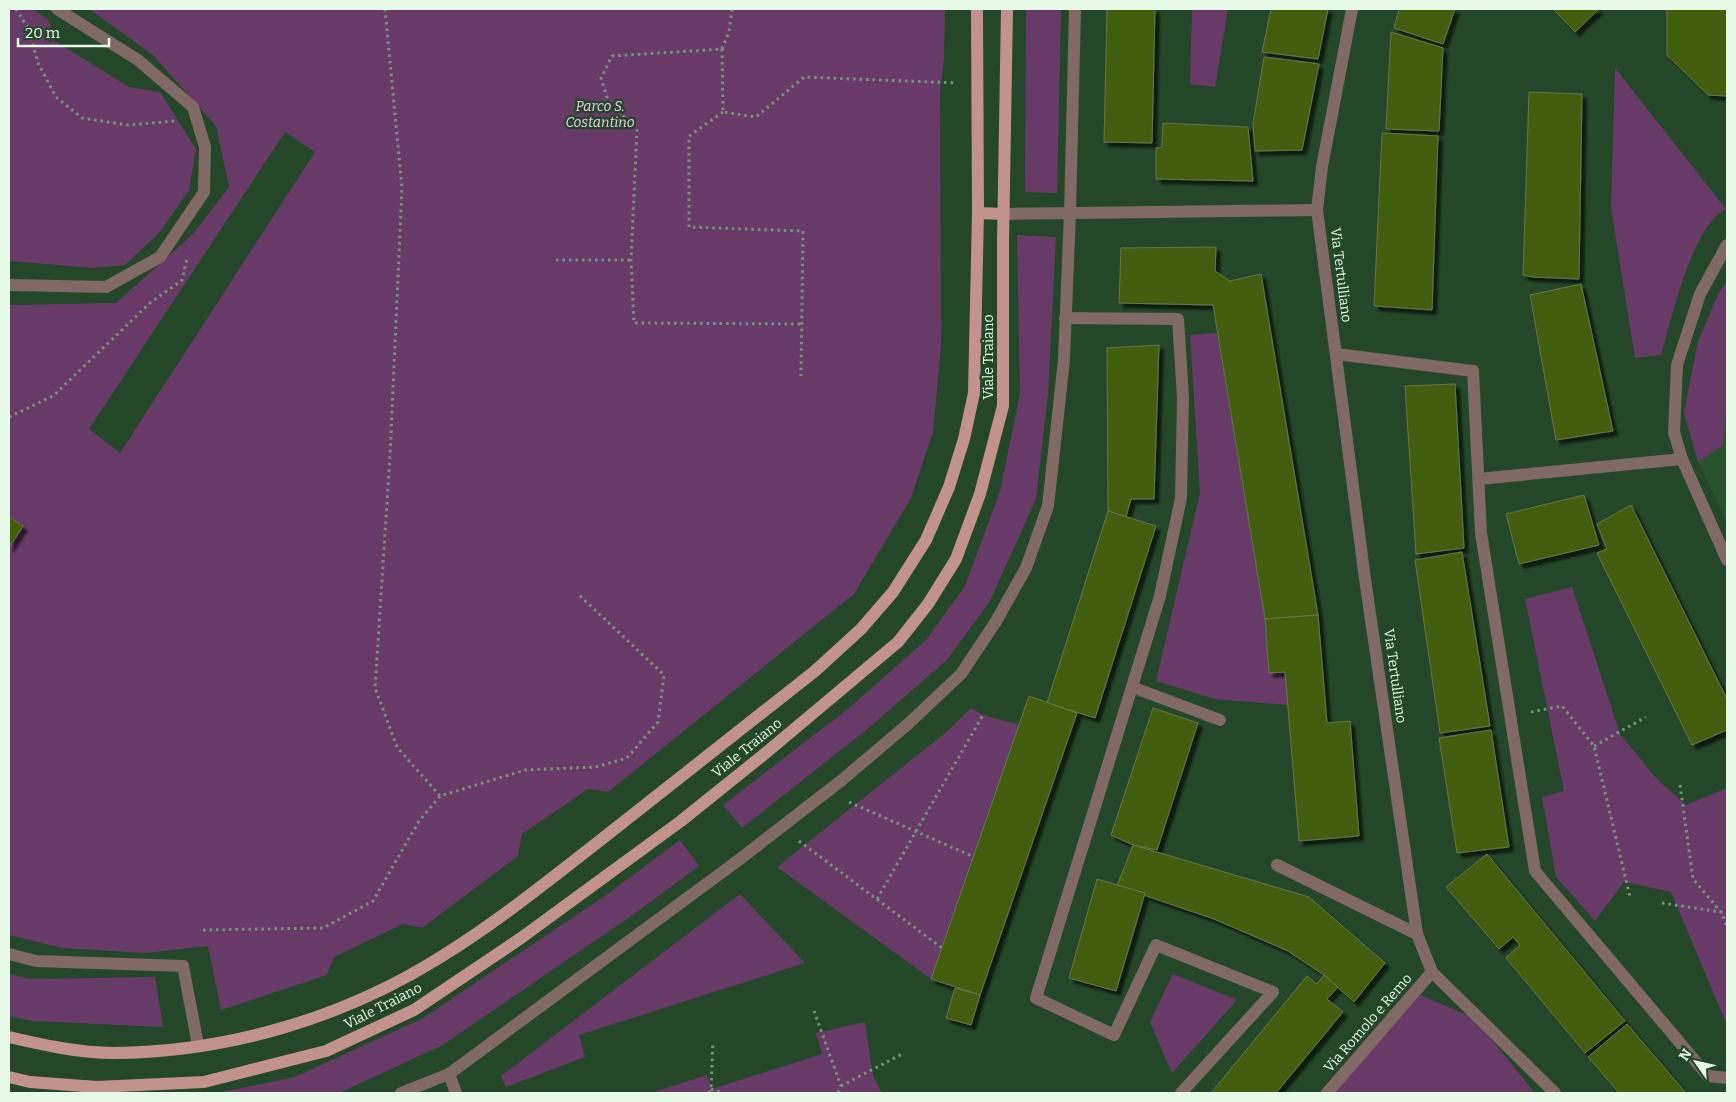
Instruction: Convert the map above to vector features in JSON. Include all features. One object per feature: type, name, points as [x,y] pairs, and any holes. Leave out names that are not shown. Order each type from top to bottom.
[{"type":"main road","name":"Viale Traiano","points":[[9,1038],[66,1049],[113,1053],[180,1049],[252,1037],[311,1018],[378,992],[439,958],[501,917],[666,790],[815,671],[861,629],[893,592],[926,540],[949,487],[964,439],[974,393],[978,213],[978,9]]},
{"type":"main road","name":"Viale Traiano","points":[[9,1077],[30,1082],[97,1087],[204,1082],[326,1051],[414,1010],[521,938],[680,821],[762,756],[898,642],[928,604],[956,559],[980,494],[1003,406],[1003,214],[1007,9]]},
{"type":"main road","points":[[978,213],[1003,214]]},
{"type":"street","points":[[9,285],[106,287],[160,257],[204,192],[205,147],[193,107],[138,60],[57,9]]},
{"type":"street","points":[[401,1093],[449,1074],[781,827],[908,724],[961,674],[1026,568],[1048,506],[1064,360],[1075,9]]},
{"type":"street","name":"Via Tertulliano","points":[[1352,9],[1322,167],[1317,210],[1367,589],[1417,934],[1432,972],[1555,1093]]},
{"type":"street","points":[[1003,214],[1317,210]]},
{"type":"street","points":[[1727,245],[1700,294],[1677,365],[1674,432],[1682,459],[1727,560]]},
{"type":"street","points":[[1065,318],[1178,320],[1183,398],[1181,498],[1160,596],[1036,998],[1114,1035],[1156,945],[1273,992],[1181,1093]]},
{"type":"street","points":[[1336,354],[1473,371],[1481,532],[1535,871],[1708,1076],[1727,1078]]},
{"type":"street","points":[[1479,479],[1682,459]]},
{"type":"street","points":[[1132,687],[1220,720]]},
{"type":"street","points":[[1277,865],[1417,934]]},
{"type":"street","points":[[9,954],[36,961],[183,966],[198,1046]]},
{"type":"street","name":"Via Romolo e Remo","points":[[1327,1093],[1432,972]]},
{"type":"street","points":[[449,1074],[456,1093]]},
{"type":"path","points":[[16,9],[28,28],[38,63],[56,97],[82,118],[128,125],[177,121],[193,107]]},
{"type":"path","points":[[385,9],[402,188],[390,456],[375,688],[397,747],[440,796]]},
{"type":"path","points":[[723,112],[722,49],[729,32],[732,9]]},
{"type":"path","points":[[722,49],[612,56],[601,78],[608,100],[637,130],[631,260],[634,323],[802,324]]},
{"type":"path","points":[[801,376],[803,231],[689,227],[689,136],[723,112],[756,117],[804,77],[978,84]]},
{"type":"path","points":[[9,418],[53,396],[150,302],[182,280],[188,257]]},
{"type":"path","points":[[556,260],[631,260]]},
{"type":"path","points":[[203,930],[324,928],[373,900],[419,821],[440,796],[525,770],[595,767],[627,758],[658,722],[664,675],[577,593]]},
{"type":"path","points":[[1510,716],[1562,706],[1594,746],[1630,897]]},
{"type":"path","points":[[877,899],[983,715]]},
{"type":"path","points":[[1594,746],[1646,718]]},
{"type":"path","points":[[1680,784],[1693,879],[1721,912],[1727,926]]},
{"type":"path","points":[[826,792],[974,857]]},
{"type":"path","points":[[781,827],[942,948]]},
{"type":"path","points":[[1662,903],[1727,913]]},
{"type":"path","points":[[814,1011],[841,1086]]},
{"type":"path","points":[[709,1093],[711,1089],[713,1042]]},
{"type":"path","points":[[838,1093],[841,1086],[904,1053]]},
{"type":"path","points":[[711,1089],[723,1093]]},
{"type":"shaded area","points":[[1727,282],[1727,522],[1698,462],[1684,413],[1698,342],[1718,294]]},
{"type":"green space","points":[[9,9],[32,9],[48,19],[55,41],[129,87],[160,92],[196,149],[189,190],[160,232],[125,265],[93,268],[9,261]]},
{"type":"green space","name":"Parco S. Costantino","points":[[89,9],[945,9],[944,58],[940,93],[941,346],[933,432],[911,498],[854,594],[608,792],[588,789],[522,834],[518,856],[422,928],[403,924],[334,957],[327,975],[221,1010],[208,946],[146,953],[62,948],[9,935],[9,548],[23,526],[9,517],[9,305],[116,303],[193,234],[229,187],[216,126],[153,55]],"holes":[[[285,132],[315,152],[120,453],[89,429]]]},
{"type":"green space","points":[[1026,9],[1061,9],[1057,193],[1025,192]]},
{"type":"green space","points":[[1192,9],[1228,9],[1215,87],[1190,84]]},
{"type":"green space","points":[[1615,68],[1726,209],[1714,219],[1703,234],[1693,254],[1684,275],[1661,355],[1635,358],[1611,208]]},
{"type":"green space","points":[[1017,235],[1056,237],[1048,394],[1036,499],[990,601],[947,660],[865,731],[742,828],[723,805],[849,708],[926,640],[965,586],[1000,491],[1020,394]]},
{"type":"green space","points":[[1727,282],[1727,398],[1723,445],[1698,462],[1684,413],[1698,342],[1718,294]]},
{"type":"green space","points":[[1217,333],[1265,619],[1285,672],[1288,705],[1215,699],[1156,681],[1200,493],[1190,335]]},
{"type":"green space","points":[[1572,587],[1620,734],[1657,779],[1686,805],[1727,788],[1727,1025],[1671,892],[1624,882],[1595,921],[1556,877],[1542,797],[1564,791],[1525,599]]},
{"type":"green space","points":[[971,708],[983,715],[1020,725],[931,979],[777,867],[950,729]]},
{"type":"green space","points":[[680,840],[699,866],[630,917],[441,1046],[339,1093],[217,1093],[295,1077],[423,1018],[609,893]]},
{"type":"green space","points":[[740,894],[805,963],[579,1035],[585,1057],[506,1087],[501,1076]]},
{"type":"green space","points":[[9,974],[31,979],[155,977],[163,1027],[33,1021],[9,1016]]},
{"type":"green space","points":[[1173,974],[1237,1000],[1172,1073],[1150,1022]]},
{"type":"green space","points":[[1420,995],[1474,1018],[1535,1093],[1334,1093]]},
{"type":"green space","points":[[865,1022],[873,1076],[882,1093],[651,1093],[707,1075],[712,1089],[822,1054],[816,1033]]},
{"type":"building","points":[[1107,9],[1155,9],[1152,143],[1104,142]]},
{"type":"building","points":[[1271,9],[1328,9],[1318,59],[1262,52]]},
{"type":"building","points":[[1399,9],[1455,9],[1443,44],[1394,28]]},
{"type":"building","points":[[1553,9],[1599,9],[1575,32]]},
{"type":"building","points":[[1667,9],[1727,9],[1727,96],[1708,95],[1667,55]]},
{"type":"building","points":[[1391,32],[1443,48],[1439,131],[1386,129]]},
{"type":"building","points":[[1264,57],[1319,64],[1302,150],[1255,151],[1253,124]]},
{"type":"building","points":[[1529,92],[1582,94],[1579,279],[1523,275]]},
{"type":"building","points":[[1163,123],[1248,127],[1253,181],[1156,179],[1156,148],[1162,147]]},
{"type":"building","points":[[1382,133],[1438,136],[1432,310],[1374,306]]},
{"type":"building","points":[[1216,247],[1215,271],[1230,281],[1261,274],[1318,615],[1265,619],[1213,305],[1119,303],[1121,248]]},
{"type":"building","points":[[1581,284],[1613,431],[1556,440],[1530,295]]},
{"type":"building","points":[[1159,345],[1154,499],[1131,499],[1126,517],[1108,511],[1107,348]]},
{"type":"building","points":[[1455,384],[1464,548],[1416,554],[1405,386]]},
{"type":"building","points":[[1584,495],[1599,545],[1519,564],[1506,514]]},
{"type":"building","points":[[1631,505],[1727,699],[1727,730],[1692,745],[1597,553],[1607,549],[1597,524]]},
{"type":"building","points":[[1108,511],[1156,526],[1095,718],[1047,703]]},
{"type":"building","points":[[9,517],[23,526],[9,548]]},
{"type":"building","points":[[1462,552],[1490,726],[1440,733],[1415,560]]},
{"type":"building","points":[[1318,615],[1327,723],[1350,721],[1359,836],[1299,841],[1285,672],[1269,673],[1265,619]]},
{"type":"building","points":[[1029,696],[1077,713],[980,995],[931,979]]},
{"type":"building","points":[[1153,708],[1198,723],[1157,850],[1133,845],[1111,835]]},
{"type":"building","points":[[1491,730],[1509,847],[1457,853],[1439,738]]},
{"type":"building","points":[[1133,845],[1309,897],[1385,963],[1354,1002],[1324,975],[1288,951],[1214,919],[1117,886]]},
{"type":"building","points":[[1487,854],[1625,1021],[1585,1053],[1506,958],[1520,945],[1513,937],[1499,949],[1446,887]]},
{"type":"building","points":[[1097,879],[1145,893],[1116,991],[1069,978]]},
{"type":"building","points":[[1324,975],[1338,987],[1327,999],[1343,1012],[1276,1093],[1211,1093],[1307,976],[1317,984]]},
{"type":"building","points":[[955,988],[980,995],[971,1025],[946,1018]]},
{"type":"building","points":[[1627,1024],[1686,1093],[1619,1093],[1588,1057]]}]
